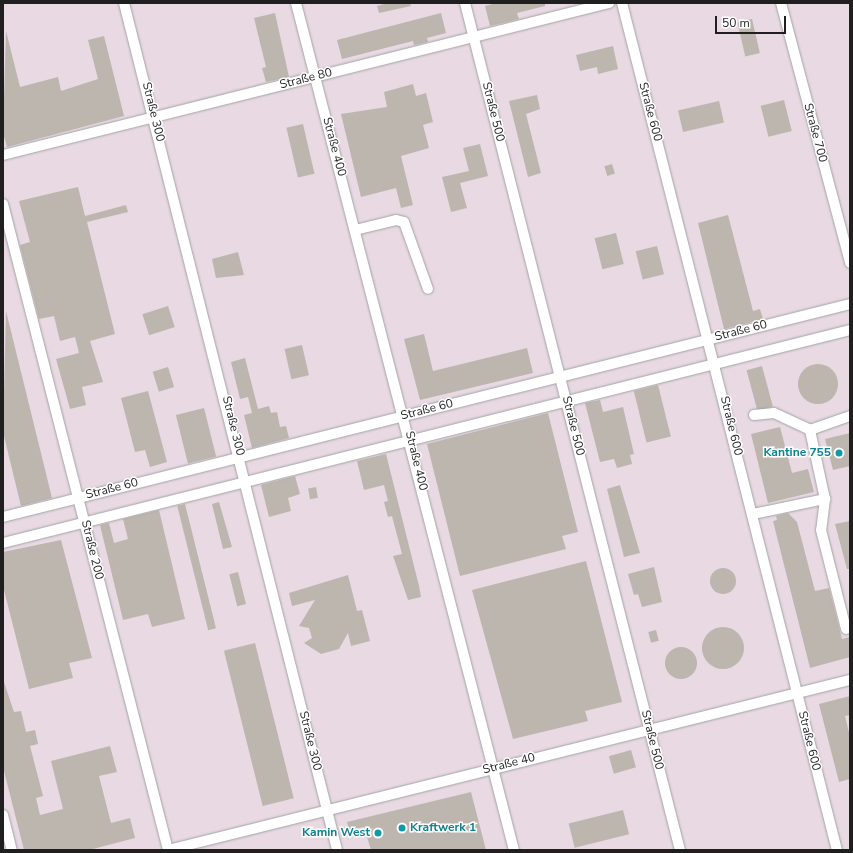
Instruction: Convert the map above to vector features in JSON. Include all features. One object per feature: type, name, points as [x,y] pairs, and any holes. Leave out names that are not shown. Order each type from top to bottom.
[{"type":"street","name":"Straße 300","points":[[124,3],[241,457],[337,850]]},
{"type":"street","name":"Straße 400","points":[[296,3],[404,416],[514,850]]},
{"type":"street","name":"Straße 500","points":[[465,3],[561,376],[680,850]]},
{"type":"street","name":"Straße 80","points":[[3,155],[609,3]]},
{"type":"street","name":"Straße 600","points":[[622,3],[710,339],[837,850]]},
{"type":"street","name":"Straße 700","points":[[781,3],[850,263]]},
{"type":"street","name":"Straße 200","points":[[3,204],[168,850]]},
{"type":"street","points":[[355,230],[396,220],[404,222],[428,289]]},
{"type":"street","name":"Straße 60","points":[[3,517],[850,304]]},
{"type":"street","points":[[3,543],[850,330]]},
{"type":"street","points":[[754,415],[774,413],[810,430],[850,416]]},
{"type":"street","points":[[810,430],[825,499],[821,530],[846,629]]},
{"type":"street","points":[[753,514],[825,499]]},
{"type":"street","name":"Straße 40","points":[[168,850],[850,680]]},
{"type":"street","points":[[3,815],[12,850]]},
{"type":"shaded area","points":[[3,3],[850,3],[850,850],[3,850]]},
{"type":"building","points":[[388,3],[410,3],[411,6],[379,13],[377,6]]},
{"type":"building","points":[[496,3],[545,3],[545,6],[517,13],[519,19],[490,26],[485,6]]},
{"type":"building","points":[[275,13],[289,77],[266,82],[262,68],[266,67],[254,18]]},
{"type":"building","points":[[441,13],[446,33],[427,38],[428,42],[414,45],[413,41],[342,59],[337,40]]},
{"type":"building","points":[[752,19],[760,53],[745,56],[737,22]]},
{"type":"building","points":[[6,31],[20,87],[58,77],[61,91],[98,79],[88,40],[104,36],[124,116],[7,147],[3,133]]},
{"type":"building","points":[[613,46],[618,69],[598,74],[597,67],[580,71],[576,55]]},
{"type":"building","points":[[413,84],[416,96],[426,93],[433,122],[423,125],[429,148],[401,156],[413,205],[401,208],[396,188],[361,197],[341,114],[387,107],[384,92]]},
{"type":"building","points":[[537,95],[540,109],[526,114],[541,173],[528,177],[509,101]]},
{"type":"building","points":[[784,100],[792,131],[768,137],[761,106]]},
{"type":"building","points":[[719,101],[724,122],[683,132],[678,110]]},
{"type":"building","points":[[303,124],[314,174],[298,178],[286,128]]},
{"type":"building","points":[[480,144],[488,176],[460,183],[467,208],[451,212],[442,177],[469,171],[463,148]]},
{"type":"building","points":[[612,164],[615,174],[607,176],[604,166]]},
{"type":"building","points":[[78,187],[85,216],[126,205],[128,212],[87,222],[115,334],[90,341],[103,382],[82,387],[86,405],[70,409],[56,359],[79,353],[75,337],[60,341],[54,316],[39,319],[20,245],[30,242],[19,201]]},
{"type":"building","points":[[728,215],[753,311],[760,309],[763,319],[724,329],[698,223]]},
{"type":"building","points":[[616,233],[624,264],[602,269],[595,238]]},
{"type":"building","points":[[657,246],[664,274],[643,279],[636,251]]},
{"type":"building","points":[[238,252],[244,275],[216,278],[212,259]]},
{"type":"building","points":[[168,306],[175,327],[149,335],[142,314]]},
{"type":"building","points":[[6,311],[52,498],[21,506],[3,432]]},
{"type":"building","points":[[424,334],[433,371],[527,348],[533,373],[420,400],[404,339]]},
{"type":"building","points":[[302,345],[309,375],[291,379],[284,349]]},
{"type":"building","points":[[245,358],[258,409],[269,406],[271,413],[277,412],[280,427],[286,426],[289,438],[252,448],[244,415],[252,413],[248,397],[240,399],[231,362]]},
{"type":"building","points":[[818,364],[826,366],[832,370],[836,376],[838,384],[836,392],[832,398],[826,402],[818,404],[810,402],[804,398],[800,392],[798,384],[800,376],[804,370],[810,366]]},
{"type":"building","points":[[762,366],[773,407],[757,411],[747,370]]},
{"type":"building","points":[[168,367],[174,387],[159,392],[153,372]]},
{"type":"building","points":[[658,385],[671,436],[647,442],[634,391]]},
{"type":"building","points":[[148,391],[167,462],[150,467],[145,450],[135,452],[121,398]]},
{"type":"building","points":[[600,400],[603,412],[623,407],[634,454],[630,455],[632,464],[617,468],[614,459],[600,462],[585,403]]},
{"type":"building","points":[[204,408],[216,457],[188,464],[176,415]]},
{"type":"building","points":[[548,413],[578,532],[562,536],[566,549],[460,576],[427,444]]},
{"type":"building","points":[[780,427],[792,473],[808,469],[814,492],[768,503],[751,434]]},
{"type":"building","name":"Kantine 755","points":[[850,433],[850,466],[833,470],[825,439]]},
{"type":"building","points":[[386,454],[421,597],[408,600],[393,556],[402,554],[392,516],[388,517],[384,502],[388,501],[384,485],[364,490],[357,461]]},
{"type":"building","points":[[295,476],[300,494],[288,498],[291,511],[269,517],[261,485]]},
{"type":"building","points":[[620,485],[640,553],[624,557],[607,489]]},
{"type":"building","points":[[316,487],[318,498],[310,499],[308,488]]},
{"type":"building","points":[[219,502],[232,547],[223,549],[212,504]]},
{"type":"building","points":[[185,504],[216,628],[208,630],[177,506]]},
{"type":"building","points":[[159,510],[185,619],[152,627],[148,614],[123,620],[100,525],[109,523],[114,543],[128,539],[123,519]]},
{"type":"building","points":[[788,513],[797,522],[815,591],[829,588],[842,639],[850,637],[850,657],[810,668],[773,521],[777,520],[776,516]]},
{"type":"building","points":[[850,521],[850,569],[847,569],[835,524]]},
{"type":"building","points":[[61,540],[92,658],[69,663],[73,678],[29,689],[3,586],[3,552]]},
{"type":"building","points":[[586,561],[622,702],[585,711],[588,721],[513,739],[472,590]]},
{"type":"building","points":[[654,567],[662,602],[642,607],[638,594],[634,595],[628,574]]},
{"type":"building","points":[[723,568],[733,571],[736,581],[733,591],[723,594],[713,591],[710,581],[713,571]]},
{"type":"building","points":[[238,572],[246,604],[237,606],[229,574]]},
{"type":"building","points":[[348,575],[357,611],[362,610],[370,641],[351,646],[348,633],[339,649],[321,654],[304,643],[312,638],[309,628],[299,626],[315,600],[292,606],[289,593]]},
{"type":"building","points":[[719,627],[727,627],[735,630],[741,636],[744,648],[741,660],[735,666],[727,669],[719,669],[711,666],[705,660],[702,652],[702,644],[705,636],[711,630]]},
{"type":"building","points":[[656,630],[659,641],[651,643],[648,632]]},
{"type":"building","points":[[255,643],[294,798],[263,806],[224,651]]},
{"type":"building","points":[[681,647],[692,652],[697,663],[692,674],[681,679],[670,674],[665,663],[670,652]]},
{"type":"building","points":[[3,679],[14,712],[21,711],[26,732],[35,730],[38,744],[30,746],[43,796],[36,798],[40,815],[63,809],[51,761],[110,746],[117,772],[99,776],[111,823],[130,818],[135,838],[89,850],[24,850],[3,767]]},
{"type":"building","points":[[850,696],[850,715],[845,716],[850,737],[850,779],[839,782],[819,704]]},
{"type":"building","points":[[631,750],[636,767],[614,774],[609,756]]},
{"type":"building","points":[[471,792],[486,850],[371,850],[364,827],[349,830],[347,822]]},
{"type":"building","points":[[623,810],[629,834],[575,848],[569,824]]},
{"type":"place","name":"Kantine 755","points":[[839,453]]},
{"type":"place","name":"Kraftwerk 1","points":[[402,828]]},
{"type":"place","name":"Kamin West","points":[[378,833]]}]
